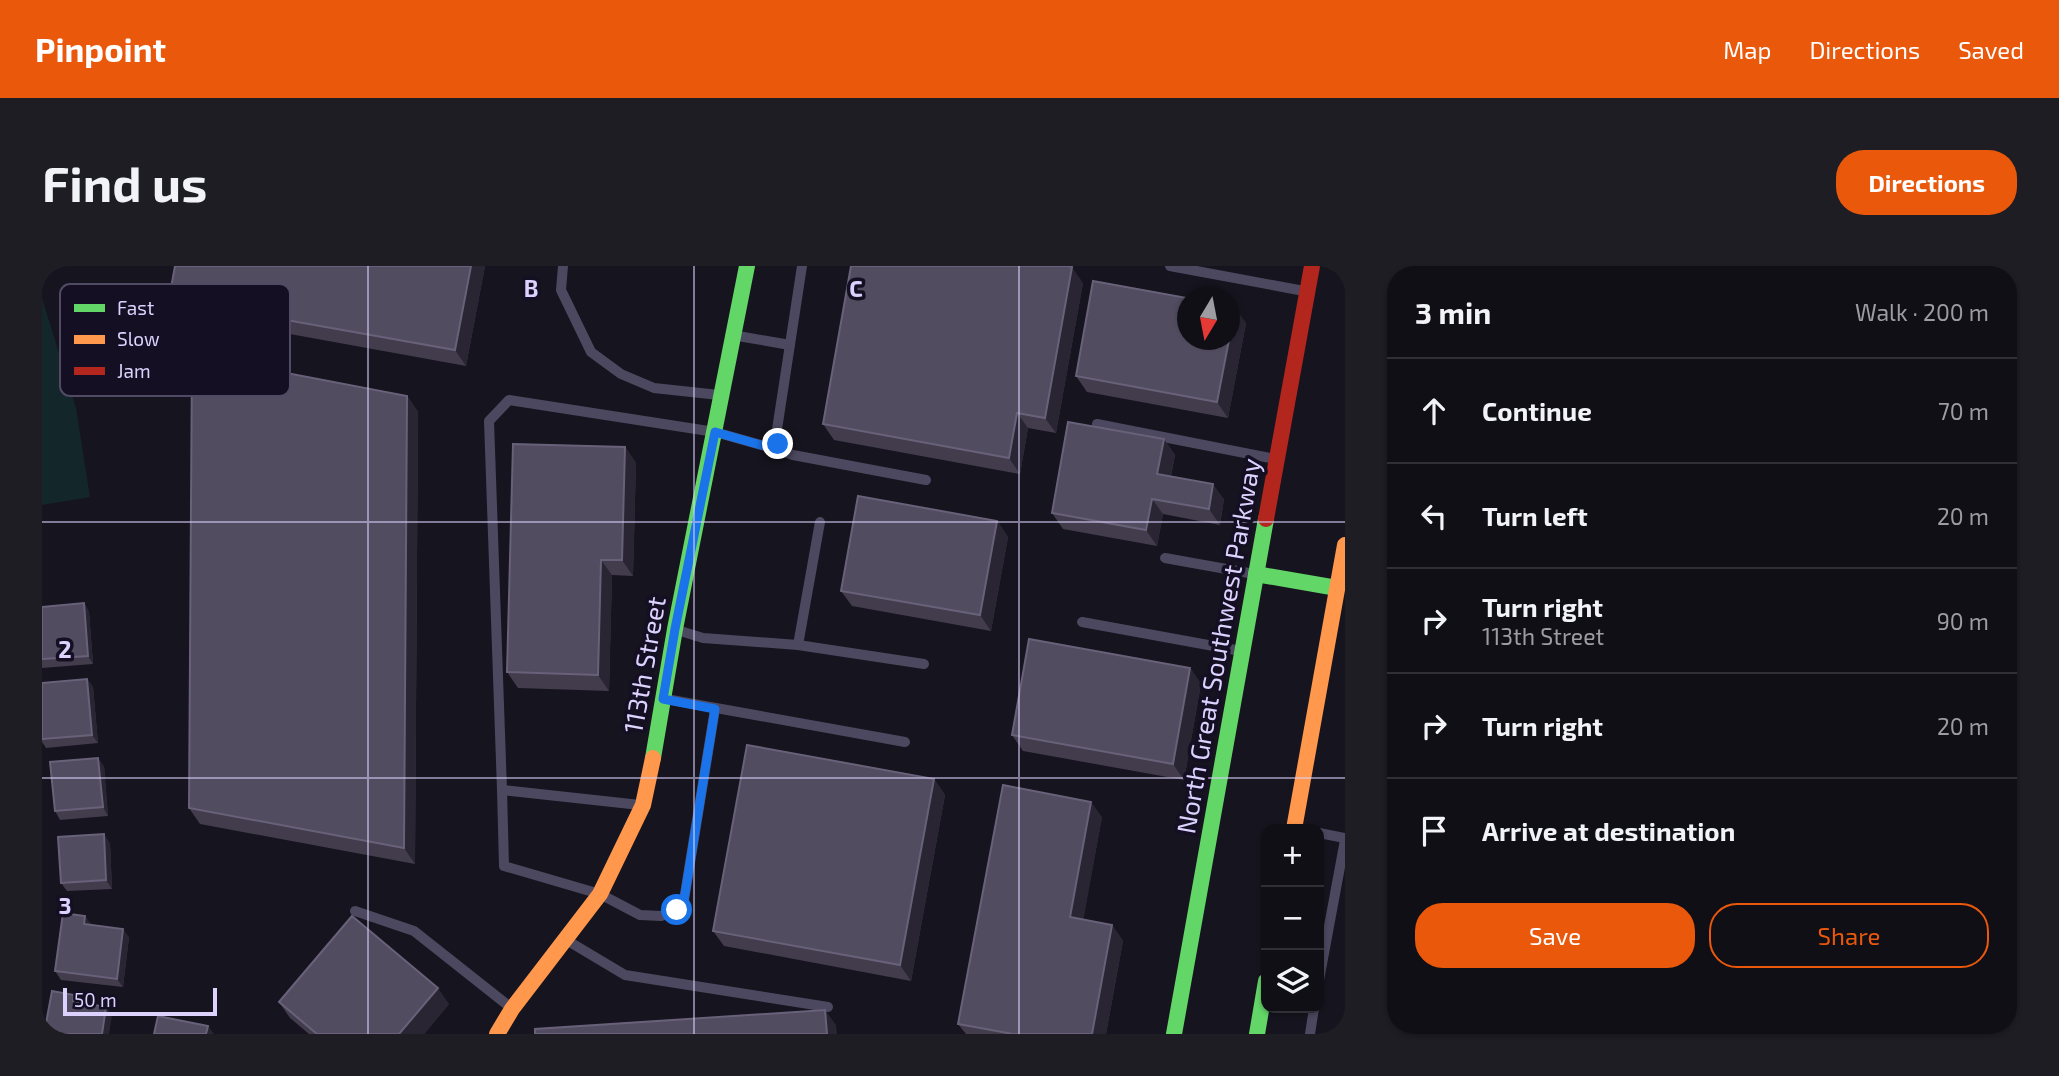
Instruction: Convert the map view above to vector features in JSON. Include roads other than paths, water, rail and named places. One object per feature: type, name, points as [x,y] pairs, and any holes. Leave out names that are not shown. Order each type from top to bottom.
[{"type":"street","name":"113th Street","points":[[497,1034],[512,1009],[600,894],[643,805],[747,266]]},
{"type":"street","name":"North Great Southwest Parkway","points":[[1174,1034],[1312,266]]},
{"type":"street","points":[[1297,824],[1344,555]]},
{"type":"street","points":[[1256,574],[1337,587]]},
{"type":"street","points":[[1257,1034],[1261,1010]]},
{"type":"lane","points":[[564,266],[561,290],[591,352],[621,374],[654,388],[722,395]]},
{"type":"lane","points":[[782,451],[776,436],[802,266]]},
{"type":"lane","points":[[1170,266],[1308,292]]},
{"type":"lane","points":[[734,335],[790,345]]},
{"type":"lane","points":[[715,709],[684,900],[677,910],[661,916],[640,915],[600,894],[504,866],[489,421],[509,400],[715,432],[793,455],[926,480]]},
{"type":"lane","points":[[1097,424],[1277,459]]},
{"type":"lane","points":[[798,645],[820,522]]},
{"type":"lane","points":[[1165,558],[1256,574]]},
{"type":"lane","points":[[1082,622],[1243,651]]},
{"type":"lane","points":[[675,629],[703,638],[798,645],[924,664]]},
{"type":"lane","points":[[663,699],[905,742]]},
{"type":"lane","points":[[502,790],[643,805]]},
{"type":"lane","points":[[1322,950],[1345,839],[1324,834]]},
{"type":"lane","points":[[355,911],[414,931],[512,1009]]},
{"type":"lane","points":[[566,939],[625,975],[828,1007]]},
{"type":"lane","points":[[1310,1034],[1313,1013]]}]
